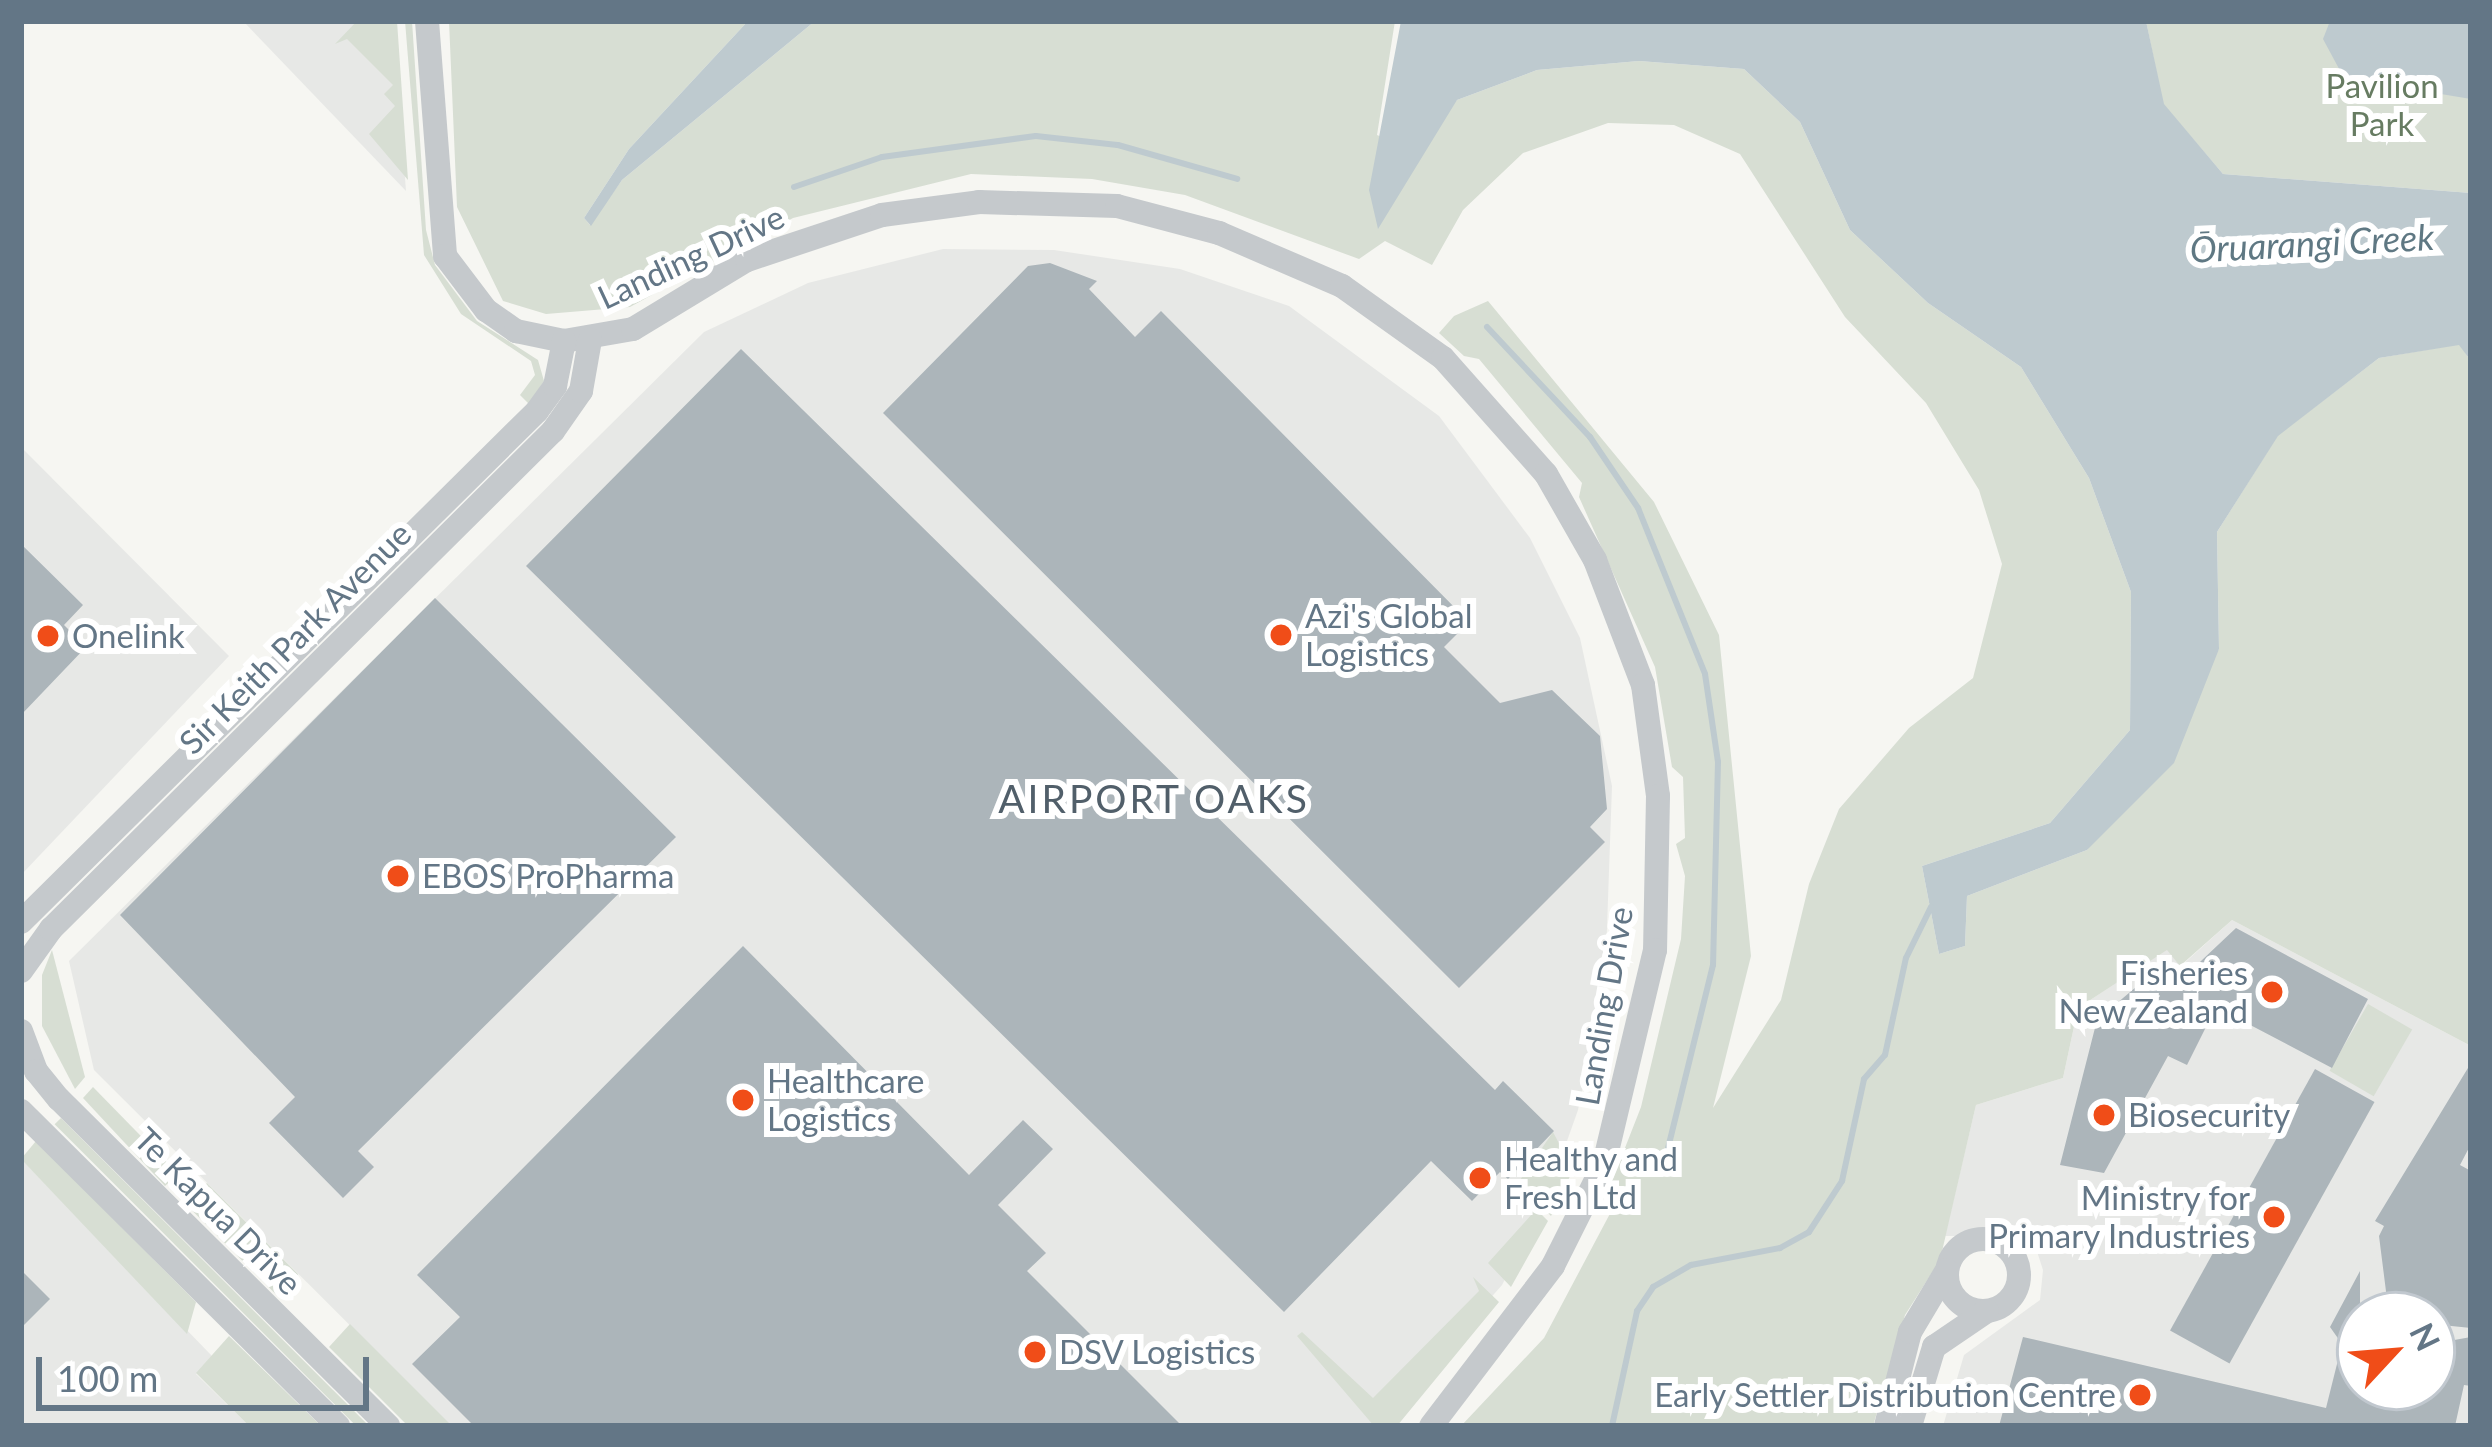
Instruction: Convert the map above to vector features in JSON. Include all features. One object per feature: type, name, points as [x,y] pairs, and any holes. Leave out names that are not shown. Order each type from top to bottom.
[{"type":"street","points":[[427,21],[445,256],[500,321],[577,340]]},
{"type":"street","name":"Landing Drive","points":[[577,340],[633,328],[747,260],[882,215],[979,202],[1117,206],[1219,232],[1342,286],[1443,358],[1546,474],[1601,572],[1643,685],[1658,796],[1655,950],[1604,1164],[1553,1266],[1431,1426]]},
{"type":"street","name":"Sir Keith Park Avenue","points":[[21,922],[537,411],[577,340]]},
{"type":"street","name":"Sir Keith Park Avenue","points":[[21,971],[83,896],[553,431],[581,391],[577,340]]},
{"type":"street","name":"Te Kapua Drive","points":[[21,1031],[36,1071],[59,1099],[388,1426]]},
{"type":"street","name":"Te Kapua Drive","points":[[21,1111],[338,1426]]},
{"type":"street","points":[[1886,1426],[1910,1332],[1969,1241],[1990,1239],[2010,1249],[2020,1269],[2016,1292],[1934,1347],[1910,1426]]},
{"type":"street","points":[[1947,1270],[1957,1300],[1987,1312]]},
{"type":"shaded area","points":[[243,21],[393,21],[406,191]]},
{"type":"shaded area","points":[[943,249],[1054,250],[1180,269],[1289,306],[1439,416],[1530,538],[1580,638],[1612,786],[1605,984],[1578,1110],[1545,1203],[1502,1285],[1378,1426],[451,1426],[94,1070],[69,961],[704,332],[808,283]]},
{"type":"shaded area","points":[[21,447],[229,656],[21,875]]},
{"type":"shaded area","points":[[2232,920],[2471,1046],[2471,1426],[1943,1426],[1964,1355],[2040,1300],[2043,1270],[2032,1236],[1945,1236],[1976,1105],[2063,1078],[2078,1008],[2168,949],[2181,966]]},
{"type":"shaded area","points":[[21,1159],[212,1356],[196,1374],[249,1426],[21,1426]]},
{"type":"green space","points":[[357,21],[397,21],[408,180],[369,134],[395,106],[384,94],[393,85],[347,39],[335,44]]},
{"type":"green space","points":[[405,21],[412,21],[426,230],[435,265],[477,321],[538,360],[544,381],[529,404],[520,395],[535,375],[531,361],[461,314],[424,255]]},
{"type":"green space","points":[[449,21],[748,21],[629,149],[584,218],[590,225],[622,180],[815,21],[1395,21],[1377,135],[1389,140],[1457,100],[1537,70],[1639,61],[1744,69],[1800,122],[1850,230],[1928,303],[2021,367],[2089,478],[2131,592],[2130,730],[2050,823],[1922,866],[1939,954],[1965,946],[1967,896],[2087,850],[2219,649],[2217,532],[2278,435],[2379,358],[2460,344],[2471,362],[2471,1046],[2232,920],[2180,966],[2167,950],[2078,1008],[2063,1078],[1976,1105],[1940,1260],[1905,1315],[1873,1426],[1461,1426],[1544,1338],[1622,1191],[1603,1204],[1641,1107],[1681,939],[1685,876],[1676,844],[1685,838],[1683,777],[1672,767],[1655,667],[1579,497],[1582,483],[1479,359],[1464,356],[1439,333],[1454,316],[1488,301],[1654,502],[1719,635],[1751,956],[1713,1108],[1781,1000],[1809,884],[1839,809],[1909,728],[1973,678],[2002,564],[1979,490],[1926,403],[1845,317],[1740,154],[1674,125],[1608,123],[1523,153],[1463,210],[1432,265],[1385,241],[1359,259],[1185,195],[1092,179],[971,174],[793,218],[630,307],[546,314],[503,301],[457,207]]},
{"type":"green space","name":"Pavilion Park","points":[[2146,21],[2471,21],[2471,193],[2223,174],[2163,104]]},
{"type":"green space","points":[[52,950],[85,1077],[75,1089],[42,1026],[42,975]]},
{"type":"green space","points":[[2368,1004],[2412,1029],[2374,1096],[2330,1071]]},
{"type":"green space","points":[[93,1087],[178,1174],[165,1186],[83,1098]]},
{"type":"green space","points":[[61,1118],[369,1426],[356,1426],[55,1124]]},
{"type":"green space","points":[[1553,1132],[1573,1170],[1551,1216],[1518,1183]]},
{"type":"green space","points":[[36,1141],[196,1302],[187,1334],[21,1159]]},
{"type":"green space","points":[[207,1183],[298,1274],[277,1295],[186,1204]]},
{"type":"green space","points":[[1522,1195],[1548,1221],[1511,1287],[1488,1263],[1532,1214]]},
{"type":"green space","points":[[1473,1277],[1499,1302],[1397,1426],[1374,1426],[1297,1336],[1302,1332],[1373,1398],[1479,1291]]},
{"type":"green space","points":[[350,1324],[452,1426],[408,1426],[329,1347]]},
{"type":"green space","points":[[229,1336],[321,1426],[249,1426],[196,1373]]},
{"type":"water","points":[[748,21],[815,21],[622,180],[591,226],[584,218],[629,149]]},
{"type":"water","name":"Ōruarangi Creek","points":[[1401,21],[2146,21],[2164,104],[2223,174],[2471,193],[2471,361],[2459,345],[2379,358],[2278,436],[2217,532],[2219,649],[2174,763],[2087,850],[1967,896],[1965,946],[1939,954],[1922,866],[2050,823],[2130,730],[2131,592],[2089,478],[2021,367],[1928,303],[1850,230],[1800,122],[1744,69],[1639,61],[1537,70],[1457,100],[1378,229],[1369,190]]},
{"type":"water","points":[[2330,21],[2471,21],[2471,99],[2344,78],[2323,39]]},
{"type":"building","name":"Azi's Global Logistics","points":[[1050,263],[1097,281],[1089,289],[1135,337],[1161,311],[1469,622],[1444,647],[1500,703],[1552,690],[1600,736],[1607,809],[1590,827],[1605,842],[1459,988],[883,413],[1028,266]]},
{"type":"building","points":[[741,349],[1495,1090],[1503,1081],[1554,1131],[1508,1179],[1500,1172],[1472,1201],[1431,1161],[1284,1312],[526,566]]},
{"type":"building","name":"Onelink","points":[[21,544],[83,605],[64,625],[86,647],[21,715]]},
{"type":"building","name":"EBOS ProPharma","points":[[435,598],[676,837],[358,1151],[374,1167],[343,1198],[269,1123],[295,1097],[120,915]]},
{"type":"building","points":[[2236,928],[2368,999],[2332,1068],[2216,1007],[2187,1065],[2168,1056],[2104,1173],[2060,1165],[2097,1020],[2168,960],[2183,978]]},
{"type":"building","name":"Healthcare Logistics","points":[[743,946],[969,1175],[1023,1120],[1053,1149],[998,1205],[1046,1253],[1027,1271],[1182,1426],[474,1426],[412,1364],[460,1317],[417,1275]]},
{"type":"building","points":[[2471,1063],[2471,1144],[2460,1165],[2471,1171],[2471,1328],[2456,1326],[2456,1291],[2386,1291],[2379,1236],[2384,1226],[2375,1221]]},
{"type":"building","name":"Ministry for Primary Industries","points":[[2315,1069],[2374,1102],[2230,1363],[2170,1331]]},
{"type":"building","points":[[21,1270],[50,1299],[21,1328]]},
{"type":"building","name":"Early Settler Distribution Centre","points":[[2360,1271],[2360,1291],[2349,1291]]},
{"type":"building","name":"Early Settler Distribution Centre","points":[[2023,1337],[2326,1408],[2336,1368],[2336,1411],[2456,1411],[2456,1340],[2471,1337],[2471,1386],[2464,1385],[2455,1426],[1999,1426]]},
{"type":"waterway","points":[[794,187],[882,157],[1036,136],[1118,145],[1237,179]]},
{"type":"waterway","points":[[1487,327],[1590,437],[1638,508],[1705,674],[1718,762],[1713,965],[1668,1148]]},
{"type":"waterway","points":[[1612,1426],[1637,1311],[1653,1287],[1691,1265],[1780,1248],[1809,1232],[1842,1181],[1864,1079],[1885,1055],[1906,958],[1931,907]]},
{"type":"place","name":"Azi's Global Logistics","points":[[1281,635]]},
{"type":"place","name":"Onelink","points":[[48,636]]},
{"type":"place","name":"EBOS ProPharma","points":[[398,876]]},
{"type":"place","name":"Fisheries New Zealand","points":[[2272,992]]},
{"type":"place","name":"Healthcare Logistics","points":[[743,1100]]},
{"type":"place","name":"Biosecurity","points":[[2104,1115]]},
{"type":"place","name":"Healthy and Fresh Ltd","points":[[1480,1178]]},
{"type":"place","name":"Ministry for Primary Industries","points":[[2274,1217]]},
{"type":"place","name":"DSV Logistics","points":[[1035,1352]]},
{"type":"place","name":"Early Settler Distribution Centre","points":[[2140,1395]]},
{"type":"district","name":"AIRPORT OAKS","points":[[1154,798]]}]
